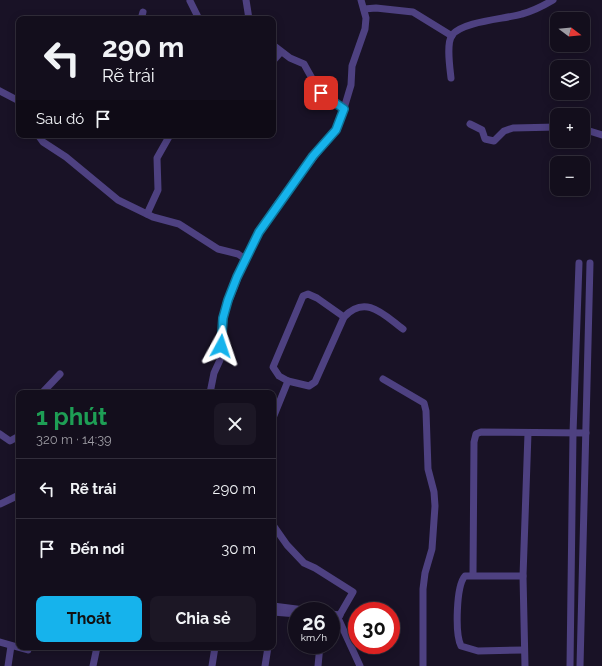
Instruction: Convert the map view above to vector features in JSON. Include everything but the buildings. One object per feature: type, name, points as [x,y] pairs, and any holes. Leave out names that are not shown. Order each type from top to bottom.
[{"type":"street","points":[[246,0],[248,16]]},
{"type":"street","points":[[211,390],[214,373],[220,360],[224,314],[245,259],[259,232],[278,203],[313,156],[336,130],[351,85],[352,66],[365,30],[364,9],[361,0]]},
{"type":"street","points":[[451,78],[449,61],[452,36],[461,30],[478,23],[522,14],[553,0]]},
{"type":"street","points":[[190,1],[197,16]]},
{"type":"street","points":[[364,9],[376,8],[413,12],[452,36]]},
{"type":"street","points":[[276,48],[281,52],[304,64],[319,91],[344,109]]},
{"type":"street","points":[[276,58],[281,52]]},
{"type":"street","points":[[0,91],[16,99]]},
{"type":"street","points":[[470,124],[482,130],[485,139],[494,141],[504,131],[513,128],[550,127]]},
{"type":"street","points":[[590,131],[602,135]]},
{"type":"street","points":[[40,138],[43,142],[71,161],[105,191],[118,200],[147,214],[179,224],[218,249],[238,254],[245,259]]},
{"type":"street","points":[[147,214],[158,190],[157,158],[168,138]]},
{"type":"street","points":[[570,666],[573,433],[579,263]]},
{"type":"street","points":[[580,666],[590,263]]},
{"type":"street","points":[[344,317],[317,298],[308,294],[303,296],[273,366],[279,376],[288,381],[309,386],[315,382],[344,317],[349,312],[364,306],[371,307],[403,329]]},
{"type":"street","points":[[576,316],[588,317]]},
{"type":"street","points":[[45,390],[60,374]]},
{"type":"street","points":[[383,380],[424,402],[426,411],[428,469],[434,492],[435,506],[432,549],[425,573],[423,589],[423,666]]},
{"type":"street","points":[[276,411],[288,381]]},
{"type":"street","points":[[473,575],[474,437],[476,434],[481,432],[586,433]]},
{"type":"street","points":[[524,666],[523,576],[528,433]]},
{"type":"street","points":[[0,434],[10,441],[16,439]]},
{"type":"street","points":[[0,504],[16,496]]},
{"type":"street","points":[[276,529],[287,545],[304,563],[353,592],[340,611]]},
{"type":"street","points":[[571,572],[582,572]]},
{"type":"street","points":[[523,576],[465,576],[461,580],[458,611],[458,640],[462,646],[478,651],[524,650]]},
{"type":"street","points":[[276,606],[288,608]]},
{"type":"street","points":[[276,611],[288,613]]},
{"type":"street","points":[[340,625],[360,666]]},
{"type":"street","points":[[0,642],[16,647]]},
{"type":"street","points":[[8,666],[11,646]]},
{"type":"street","points":[[93,666],[96,650]]},
{"type":"street","points":[[212,666],[214,650]]},
{"type":"street","points":[[265,666],[268,650]]},
{"type":"street","points":[[318,666],[319,654]]},
{"type":"route","points":[[221,346],[223,318],[228,300],[245,259],[259,232],[278,203],[313,156],[339,125],[344,109],[321,93]]}]
